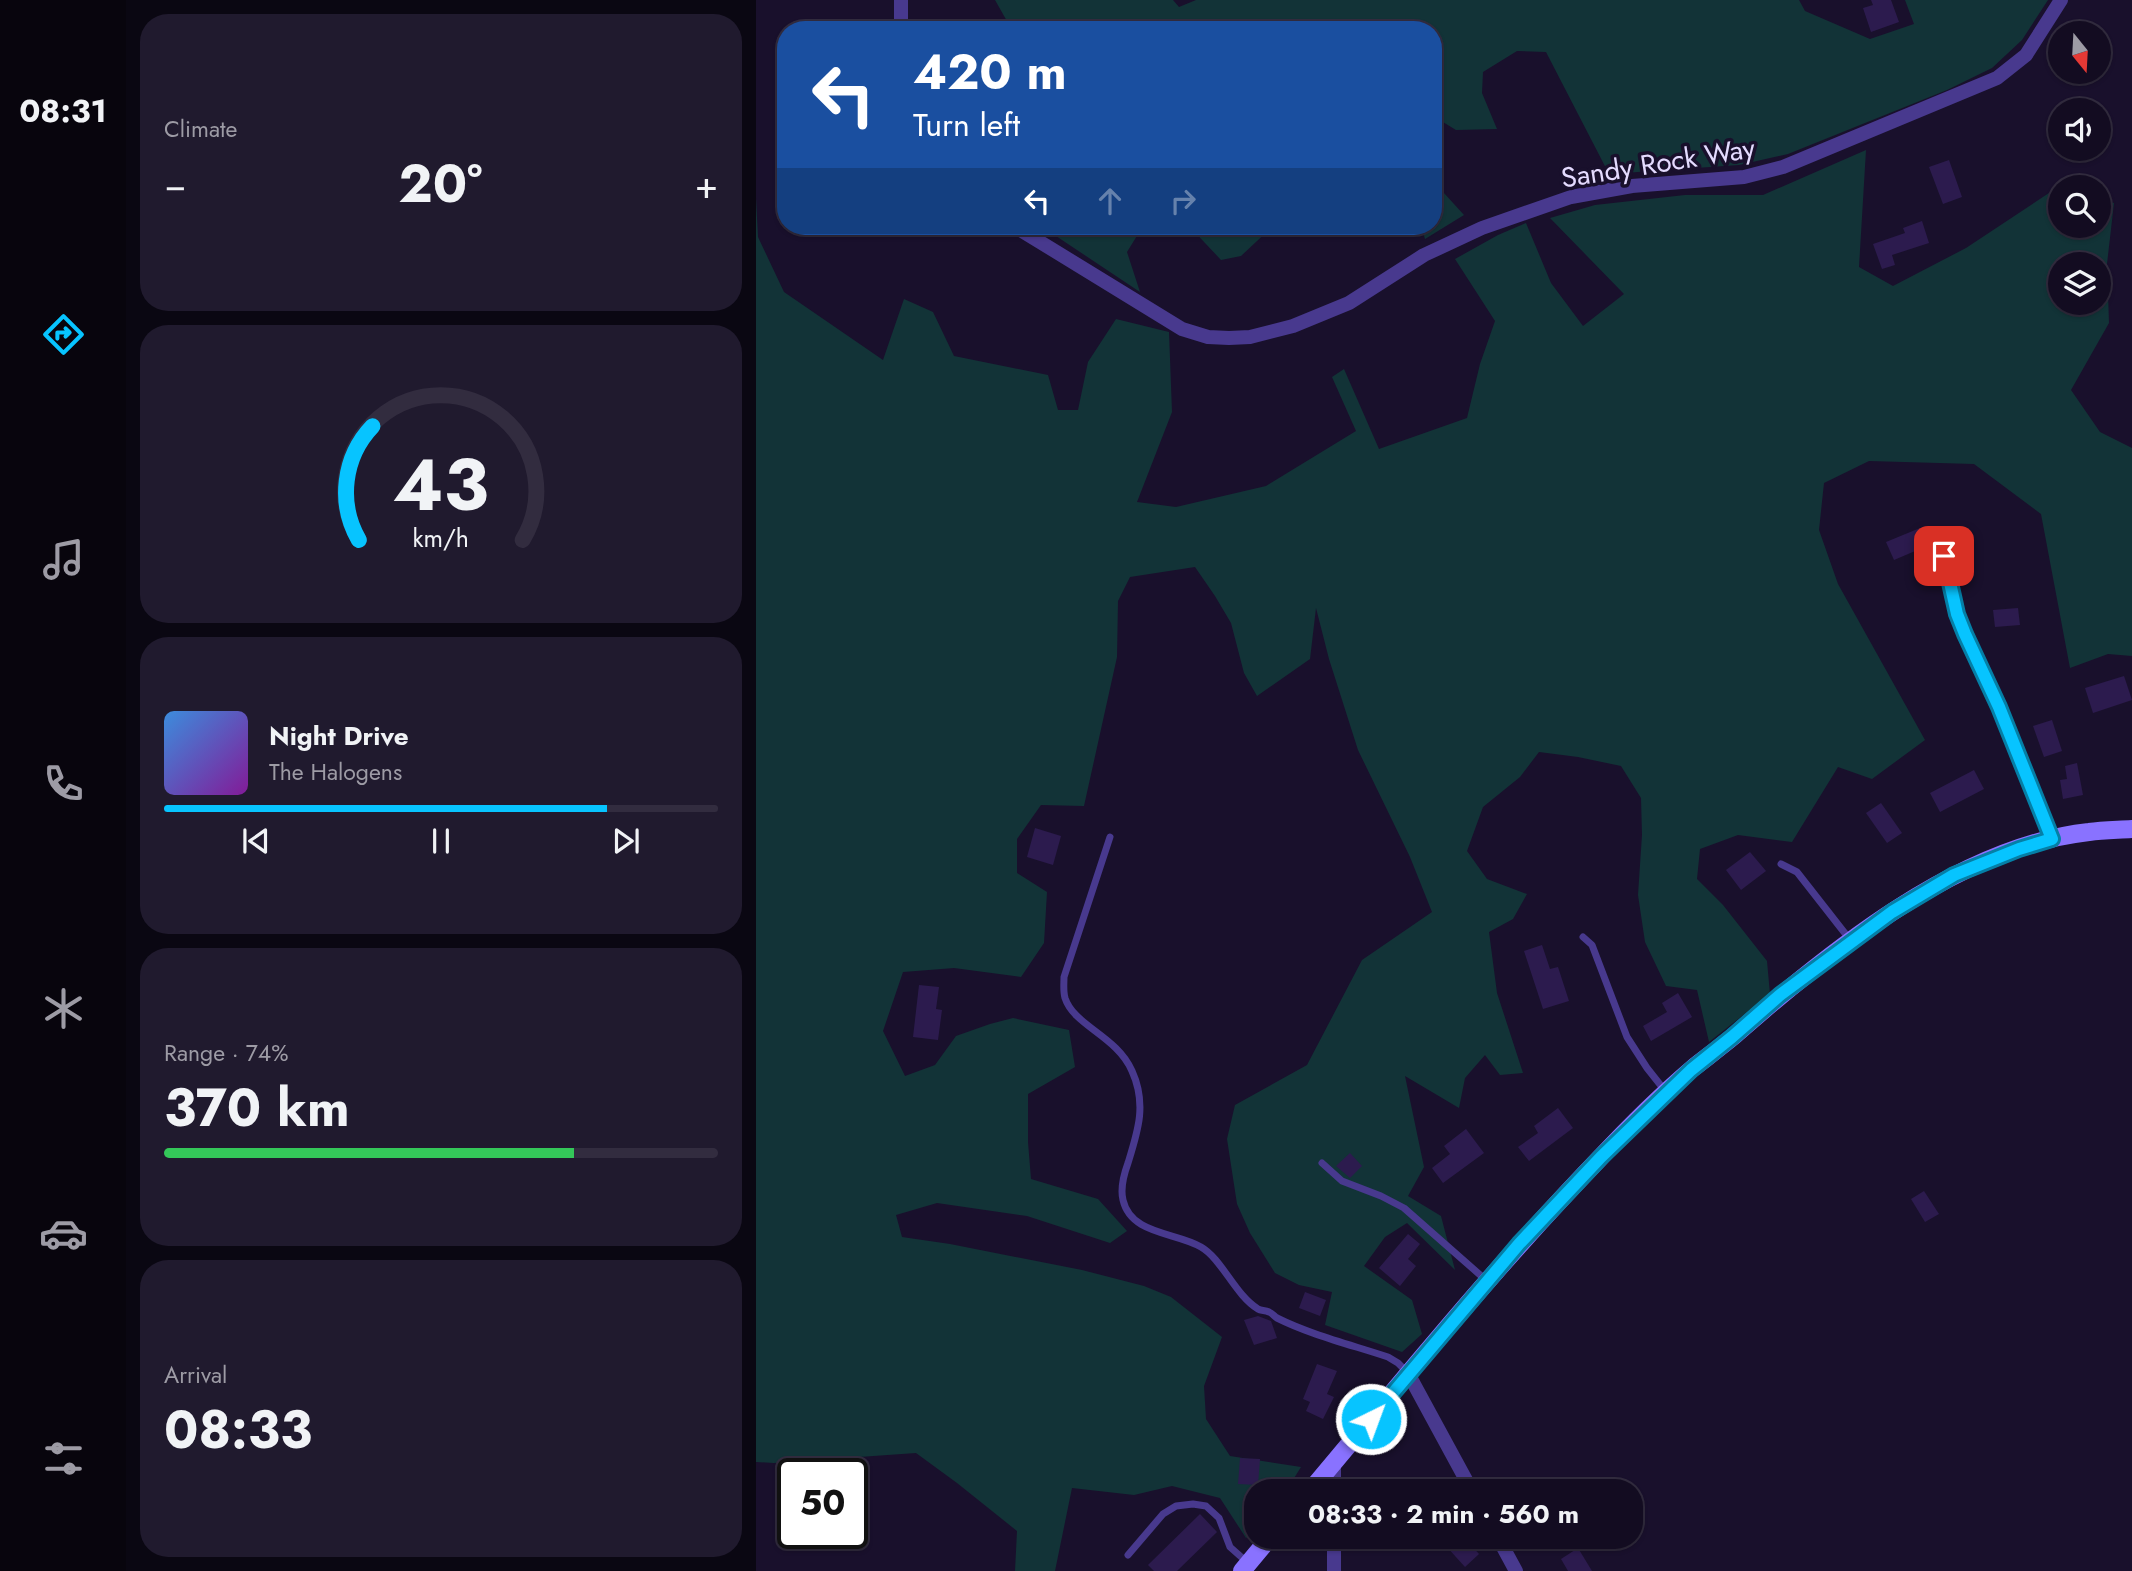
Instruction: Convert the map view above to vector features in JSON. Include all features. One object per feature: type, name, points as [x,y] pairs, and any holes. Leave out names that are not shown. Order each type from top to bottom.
[{"type":"main road","points":[[1320,1479],[1519,1244],[1601,1157],[1691,1070],[1780,995],[1892,912],[1954,875],[2052,839],[2088,832],[2132,829]]},
{"type":"main road","points":[[1245,1567],[1260,1549]]},
{"type":"street","points":[[901,0],[901,21]]},
{"type":"street","name":"Sandy Rock Way","points":[[1029,235],[1182,329],[1208,337],[1250,337],[1293,326],[1349,303],[1424,255],[1482,228],[1571,197],[1632,186],[1744,177],[1783,167],[1826,150],[1997,78],[2026,55],[2061,0]]},
{"type":"street","points":[[1409,1375],[1465,1479]]},
{"type":"street","points":[[1334,1463],[1334,1479]]},
{"type":"street","points":[[1334,1549],[1334,1571]]},
{"type":"street","points":[[1504,1549],[1516,1571]]},
{"type":"lane","points":[[1937,533],[1957,614],[1999,707],[2052,839]]},
{"type":"lane","points":[[1110,836],[1064,977],[1064,994],[1077,1018],[1119,1048],[1139,1088],[1141,1121],[1122,1189],[1129,1214],[1152,1230],[1204,1248],[1234,1285],[1259,1309],[1298,1326],[1388,1357],[1409,1375]]},
{"type":"lane","points":[[1782,864],[1797,872],[1852,942]]},
{"type":"lane","points":[[1583,937],[1592,945],[1627,1037],[1667,1093]]},
{"type":"lane","points":[[1322,1163],[1342,1181],[1404,1208],[1488,1281]]},
{"type":"lane","points":[[1128,1555],[1163,1514],[1176,1506],[1193,1504],[1206,1506],[1219,1518],[1230,1547],[1245,1567]]},
{"type":"green space","points":[[995,0],[1173,0],[1179,7],[1196,0],[1799,0],[1805,11],[1870,39],[1914,24],[1905,0],[2048,0],[2022,40],[1992,68],[1947,90],[1788,154],[1739,165],[1609,174],[1546,52],[1517,51],[1483,72],[1482,93],[1497,129],[1456,130],[1442,121],[1442,21],[1007,21]]},
{"type":"green space","points":[[1866,150],[1859,267],[1893,286],[1966,248],[2048,194],[2048,238],[2110,238],[2108,252],[2048,252],[2048,315],[2109,315],[2109,323],[2071,390],[2100,432],[2132,448],[2132,656],[2108,654],[2070,668],[2041,514],[1974,464],[1869,461],[1824,483],[1819,530],[1838,584],[1925,740],[1872,779],[1838,767],[1792,842],[1738,835],[1700,849],[1697,879],[1723,905],[1767,961],[1770,994],[1709,1042],[1697,990],[1666,986],[1645,942],[1638,895],[1642,835],[1641,798],[1621,766],[1539,752],[1520,777],[1483,807],[1467,851],[1487,879],[1527,894],[1513,919],[1489,932],[1497,993],[1523,1073],[1500,1075],[1485,1055],[1465,1078],[1459,1108],[1405,1076],[1424,1167],[1408,1196],[1441,1216],[1455,1270],[1407,1223],[1385,1237],[1364,1266],[1412,1300],[1422,1334],[1402,1352],[1325,1325],[1332,1292],[1299,1285],[1275,1273],[1250,1233],[1237,1204],[1227,1139],[1235,1105],[1307,1065],[1362,960],[1432,912],[1410,857],[1358,750],[1316,608],[1310,659],[1257,696],[1244,673],[1231,623],[1195,567],[1130,577],[1118,601],[1117,657],[1084,806],[1041,805],[1017,839],[1017,873],[1047,892],[1044,943],[1021,977],[954,968],[903,972],[883,1031],[905,1076],[935,1065],[956,1036],[990,1024],[1013,1018],[1069,1030],[1075,1067],[1028,1094],[1031,1179],[1098,1199],[1127,1231],[1110,1243],[1027,1216],[937,1203],[896,1215],[902,1237],[1082,1270],[1144,1286],[1171,1297],[1222,1337],[1204,1386],[1206,1419],[1230,1456],[1301,1467],[1294,1479],[1244,1479],[1244,1535],[1220,1498],[1172,1486],[1134,1495],[1072,1488],[1055,1571],[1015,1571],[1017,1531],[916,1453],[845,1458],[777,1458],[777,1463],[756,1462],[756,198],[758,237],[784,292],[883,360],[904,299],[933,312],[954,356],[1048,375],[1058,410],[1078,410],[1088,362],[1116,319],[1169,332],[1172,412],[1137,502],[1176,507],[1266,486],[1356,431],[1332,377],[1344,369],[1379,449],[1467,418],[1480,364],[1495,321],[1455,259],[1526,223],[1551,283],[1583,326],[1624,294],[1550,218],[1595,205],[1685,195],[1763,195]]},
{"type":"green space","points":[[1442,191],[1464,215],[1442,229]]},
{"type":"green space","points":[[2111,202],[2114,203],[2111,229]]},
{"type":"green space","points":[[1054,235],[1137,235],[1127,252],[1140,292]]},
{"type":"green space","points":[[1197,235],[1263,235],[1241,256],[1221,260]]},
{"type":"building","points":[[1871,0],[1891,0],[1899,22],[1871,32],[1863,8],[1873,5]]},
{"type":"building","points":[[1949,160],[1962,197],[1943,204],[1929,167]]},
{"type":"building","points":[[1922,221],[1929,243],[1892,255],[1895,265],[1882,269],[1873,244],[1905,233],[1903,228]]},
{"type":"building","points":[[1920,528],[1927,546],[1894,560],[1886,542]]},
{"type":"building","points":[[2018,608],[2020,625],[1995,627],[1993,610]]},
{"type":"building","points":[[2124,676],[2132,700],[2093,713],[2085,688]]},
{"type":"building","points":[[2052,720],[2062,751],[2044,757],[2033,726]]},
{"type":"building","points":[[2077,763],[2083,795],[2063,799],[2060,780],[2067,779],[2065,766]]},
{"type":"building","points":[[1974,770],[1984,789],[1940,812],[1930,793]]},
{"type":"building","points":[[1881,803],[1902,833],[1887,843],[1866,813]]},
{"type":"building","points":[[1035,828],[1061,836],[1053,865],[1027,857]]},
{"type":"building","points":[[1750,852],[1766,871],[1741,890],[1726,870]]},
{"type":"building","points":[[1542,945],[1550,969],[1558,967],[1569,1001],[1543,1009],[1524,951]]},
{"type":"building","points":[[919,985],[939,987],[936,1009],[942,1010],[938,1040],[913,1037]]},
{"type":"building","points":[[1678,993],[1692,1017],[1651,1041],[1643,1026],[1667,1012],[1662,1003]]},
{"type":"building","points":[[1558,1108],[1573,1128],[1529,1161],[1518,1147],[1538,1133],[1534,1126]]},
{"type":"building","points":[[1466,1129],[1484,1153],[1443,1183],[1432,1168],[1450,1154],[1444,1146]]},
{"type":"building","points":[[1350,1153],[1362,1166],[1350,1178],[1336,1166]]},
{"type":"building","points":[[1924,1191],[1939,1214],[1925,1222],[1911,1199]]},
{"type":"building","points":[[1408,1234],[1420,1244],[1408,1259],[1416,1266],[1400,1286],[1379,1268]]},
{"type":"building","points":[[1305,1292],[1326,1300],[1320,1316],[1299,1308]]},
{"type":"building","points":[[1258,1316],[1271,1321],[1277,1338],[1254,1345],[1244,1320]]},
{"type":"building","points":[[1317,1364],[1337,1371],[1327,1394],[1334,1397],[1323,1419],[1306,1411],[1310,1402],[1303,1399]]},
{"type":"building","points":[[1240,1458],[1260,1459],[1258,1479],[1244,1479],[1244,1484],[1238,1484]]},
{"type":"building","points":[[1200,1514],[1217,1532],[1177,1571],[1154,1571],[1148,1565]]},
{"type":"building","points":[[1449,1549],[1475,1549],[1479,1554],[1465,1567]]},
{"type":"building","points":[[1579,1549],[1592,1571],[1568,1571],[1561,1559]]},
{"type":"route","points":[[1371,1419],[1519,1244],[1601,1157],[1691,1070],[1780,995],[1892,912],[1954,875],[2052,839],[1999,707],[1957,614],[1944,556]]}]
